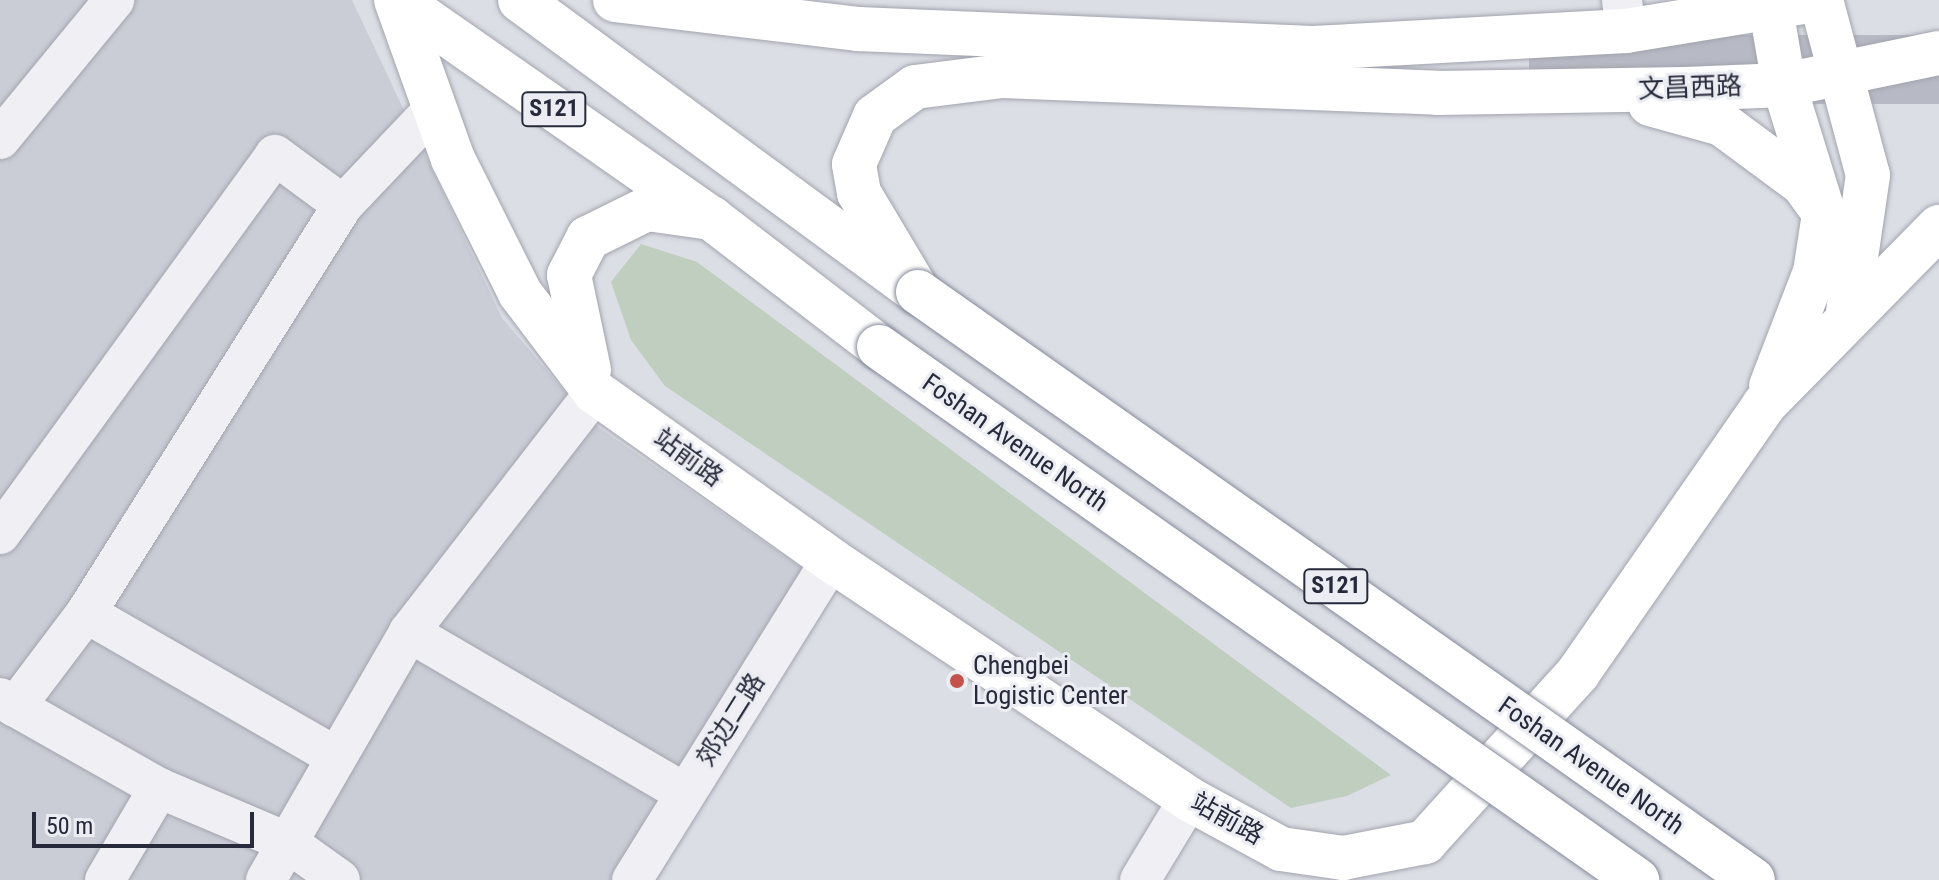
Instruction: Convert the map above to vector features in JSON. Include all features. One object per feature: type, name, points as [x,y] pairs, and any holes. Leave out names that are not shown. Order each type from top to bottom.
[{"type":"main road","name":"站前路","points":[[397,0],[433,110],[520,293],[595,392],[831,560],[1189,799],[1281,849],[1343,858],[1425,842],[1578,673],[1764,405]]},
{"type":"main road","name":"Foshan Avenue North","points":[[397,0],[711,218],[879,347],[1637,880]]},
{"type":"main road","name":"Foshan Avenue North","points":[[520,0],[918,292],[1753,880]]},
{"type":"main road","points":[[615,0],[858,29],[1313,48],[1624,16],[1771,9],[1818,0],[1843,73],[1868,175],[1847,319]]},
{"type":"main road","points":[[1764,405],[1815,272],[1824,214],[1784,85],[1771,9]]},
{"type":"main road","name":"文昌西路","points":[[918,292],[859,193],[854,164],[875,116],[915,87],[1002,76],[1438,93],[1784,85],[1939,53]]},
{"type":"main road","points":[[1601,90],[1722,124],[1803,184],[1824,214]]},
{"type":"main road","points":[[595,392],[574,317],[569,275],[588,238],[647,209],[711,218]]},
{"type":"main road","points":[[1764,405],[1939,227]]},
{"type":"street","points":[[0,139],[114,0]]},
{"type":"street","points":[[340,880],[287,842],[159,788],[7,703],[86,613],[343,205],[433,110]]},
{"type":"street","points":[[0,534],[275,155],[343,205]]},
{"type":"street","points":[[266,880],[409,632],[595,392]]},
{"type":"street","name":"郊边二路","points":[[632,880],[831,560]]},
{"type":"street","points":[[86,613],[335,756]]},
{"type":"street","points":[[409,632],[685,793]]},
{"type":"street","points":[[105,880],[159,788]]},
{"type":"street","points":[[1140,880],[1189,799]]},
{"type":"shaded area","points":[[0,0],[352,0],[502,318],[591,422],[803,569],[614,880],[0,880]]},
{"type":"green space","points":[[641,244],[697,262],[1391,775],[1347,796],[1291,808],[665,386],[631,340],[611,282]]},
{"type":"building","points":[[1529,35],[1939,35],[1939,104],[1529,104]]},
{"type":"place","name":"Chengbei Logistic Center","points":[[957,681]]}]
